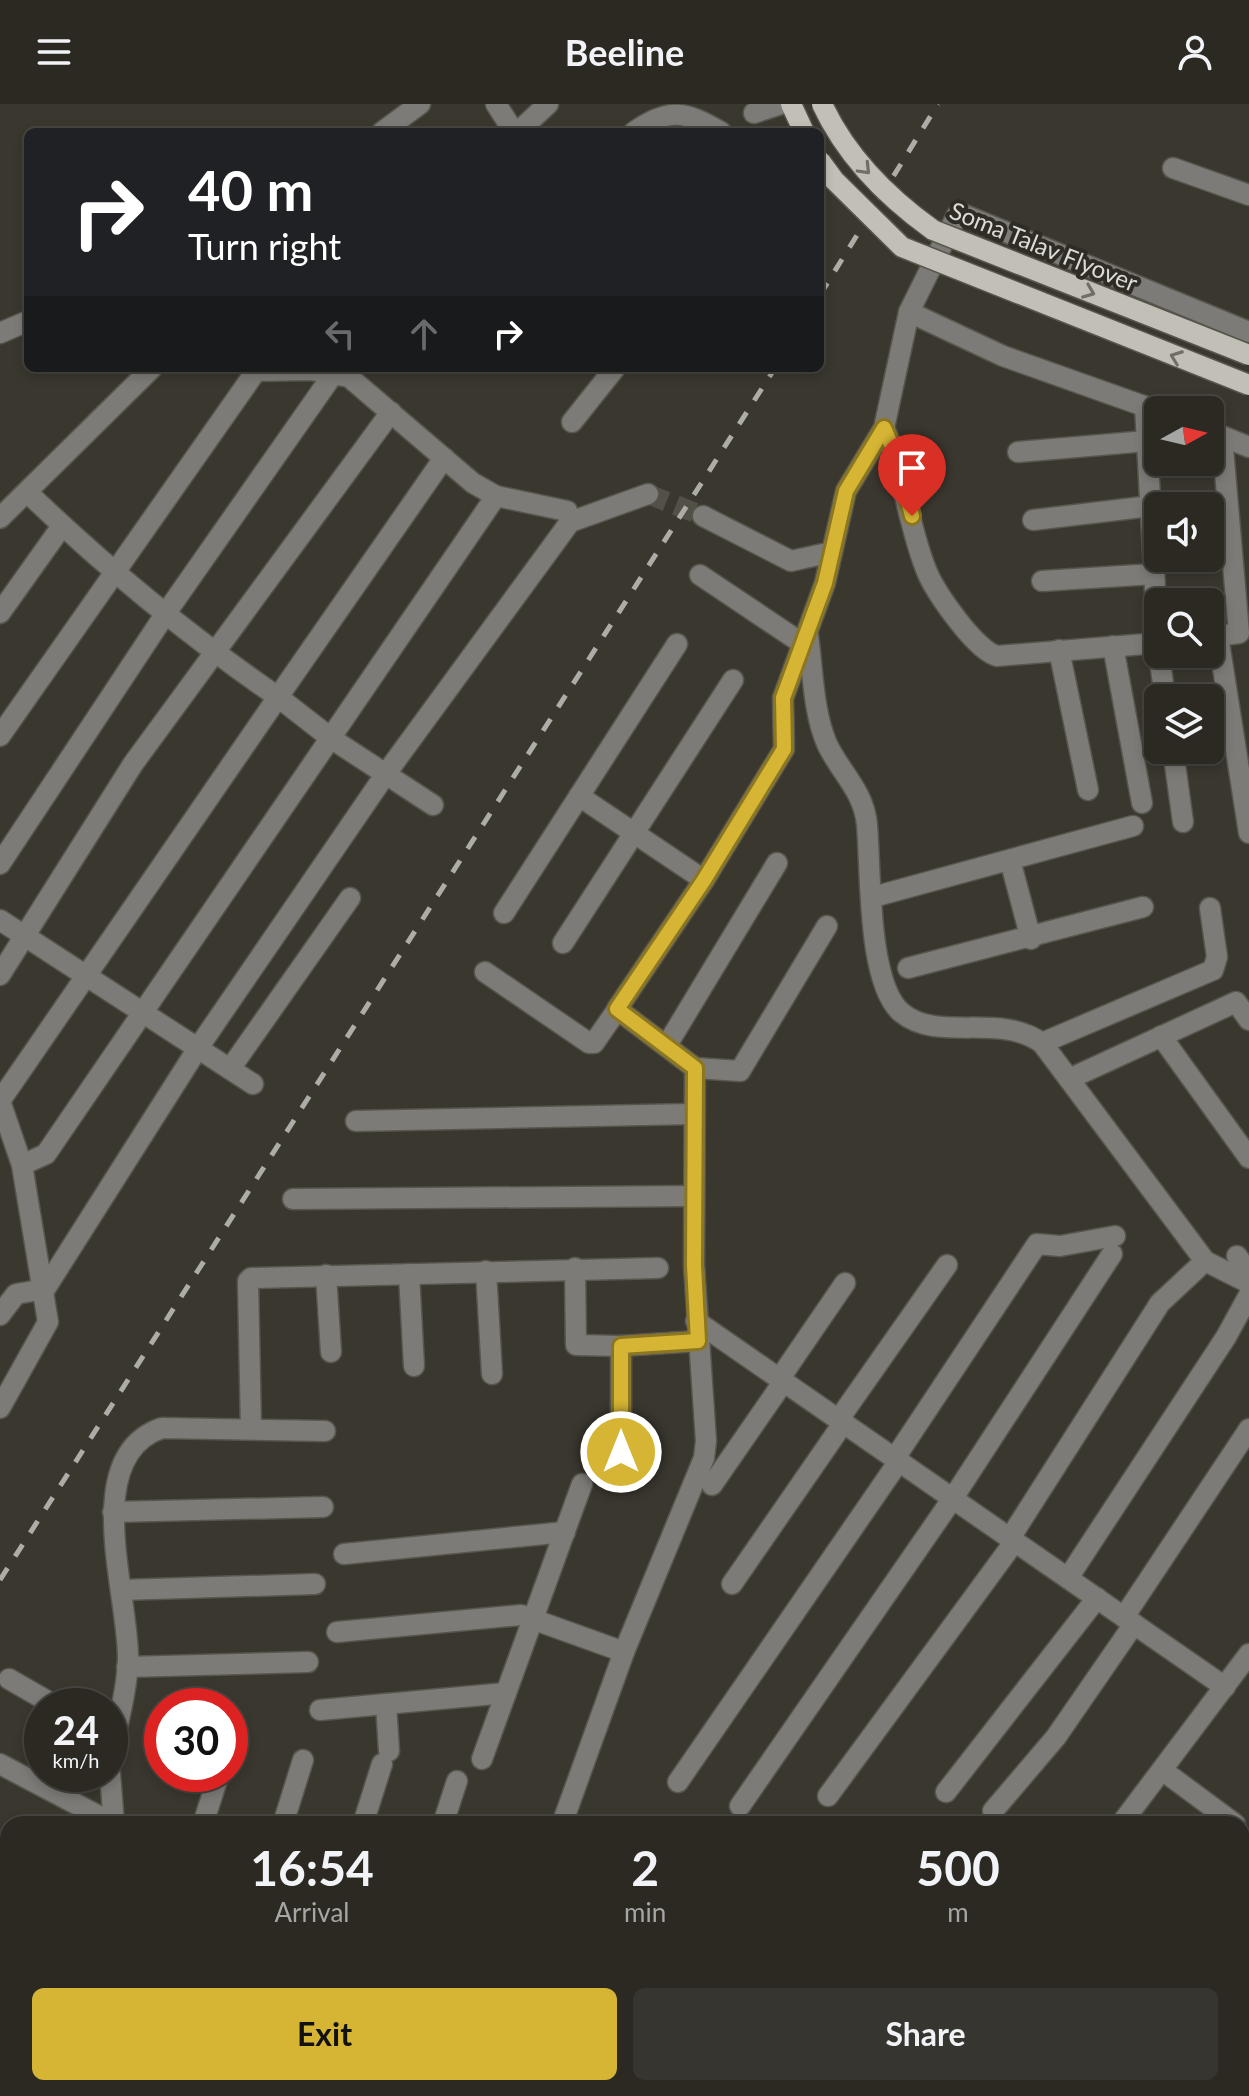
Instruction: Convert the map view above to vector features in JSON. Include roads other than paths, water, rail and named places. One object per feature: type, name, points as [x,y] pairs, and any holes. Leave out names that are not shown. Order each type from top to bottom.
[{"type":"main road","points":[[791,104],[802,128]]},
{"type":"main road","name":"Soma Talav Flyover","points":[[822,104],[841,141],[857,161],[907,212],[933,230],[1249,355]]},
{"type":"main road","points":[[824,166],[902,247],[1249,385]]},
{"type":"street","points":[[387,128],[420,104]]},
{"type":"street","points":[[496,104],[513,128]]},
{"type":"street","points":[[521,128],[548,104]]},
{"type":"street","points":[[750,116],[781,104]]},
{"type":"street","points":[[640,128],[653,119],[675,113],[696,117],[714,128]]},
{"type":"street","points":[[1173,168],[1249,195]]},
{"type":"street","points":[[485,972],[589,1043],[594,1043],[704,880],[784,749],[783,698],[832,552],[846,491],[884,428],[909,312],[957,215],[962,214],[1249,332]]},
{"type":"street","points":[[909,312],[1003,356],[1144,406]]},
{"type":"street","points":[[0,333],[24,323]]},
{"type":"street","points":[[0,518],[148,372]]},
{"type":"street","points":[[0,736],[255,372]]},
{"type":"street","points":[[308,372],[349,377],[473,483],[496,496],[567,511],[570,522]]},
{"type":"street","points":[[572,422],[612,372]]},
{"type":"street","points":[[0,864],[166,613],[334,373]]},
{"type":"street","points":[[0,975],[133,764],[391,412]]},
{"type":"street","points":[[884,428],[897,458],[927,573],[976,645],[997,656],[1144,645]]},
{"type":"street","points":[[1224,437],[1249,447]]},
{"type":"street","points":[[1018,452],[1144,441]]},
{"type":"street","points":[[0,1408],[48,1322],[45,1289],[22,1165],[0,1101],[444,458]]},
{"type":"street","points":[[1224,466],[1239,525],[1242,593],[1229,634],[1249,833]]},
{"type":"street","points":[[27,492],[114,571],[215,654],[332,739],[433,805]]},
{"type":"street","points":[[0,1315],[16,1294],[45,1289],[198,1048],[385,775],[570,522],[648,494]]},
{"type":"street","points":[[22,1165],[46,1154],[496,496]]},
{"type":"street","points":[[1033,520],[1144,507]]},
{"type":"street","points":[[703,516],[791,561],[832,552]]},
{"type":"street","points":[[0,613],[62,526]]},
{"type":"street","points":[[1042,581],[1154,574],[1155,588]]},
{"type":"street","points":[[700,575],[805,638],[827,744],[858,792],[867,819],[880,972],[899,1011],[925,1025],[1015,1028],[1042,1043],[1205,1261],[1249,1283]]},
{"type":"street","points":[[504,913],[677,644]]},
{"type":"street","points":[[1113,646],[1142,803]]},
{"type":"street","points":[[1059,650],[1088,790]]},
{"type":"street","points":[[563,943],[733,680]]},
{"type":"street","points":[[1175,764],[1183,822]]},
{"type":"street","points":[[579,796],[704,880]]},
{"type":"street","points":[[873,897],[1133,826]]},
{"type":"street","points":[[1010,860],[1031,939]]},
{"type":"street","points":[[667,1045],[777,863]]},
{"type":"street","points":[[230,1069],[350,898]]},
{"type":"street","points":[[908,968],[1031,939],[1143,907]]},
{"type":"street","points":[[1042,1043],[1213,970],[1217,957],[1210,908]]},
{"type":"street","points":[[0,920],[253,1084]]},
{"type":"street","points":[[617,1010],[695,1068],[740,1071],[827,926]]},
{"type":"street","points":[[1069,1079],[1243,999],[1249,1020]]},
{"type":"street","points":[[1161,1036],[1249,1158]]},
{"type":"street","points":[[565,1816],[624,1652],[704,1458],[706,1441],[697,1331],[693,1196],[695,1068]]},
{"type":"street","points":[[356,1121],[692,1114]]},
{"type":"street","points":[[293,1199],[693,1196]]},
{"type":"street","points":[[678,1782],[897,1460],[1037,1244],[1114,1245],[953,1498],[740,1806]]},
{"type":"street","points":[[828,1796],[1013,1540],[1160,1303],[1205,1261]]},
{"type":"street","points":[[732,1584],[947,1265]]},
{"type":"street","points":[[575,1268],[576,1345],[621,1346],[697,1331],[782,1380],[1225,1687]]},
{"type":"street","points":[[251,1429],[248,1279],[658,1268]]},
{"type":"street","points":[[486,1271],[492,1374]]},
{"type":"street","points":[[409,1274],[414,1366]]},
{"type":"street","points":[[326,1275],[331,1352]]},
{"type":"street","points":[[712,1485],[845,1283]]},
{"type":"street","points":[[1068,1578],[1226,1337],[1249,1295]]},
{"type":"street","points":[[621,1346],[621,1452]]},
{"type":"street","points":[[123,1688],[127,1667],[113,1512],[120,1475],[132,1448],[145,1434],[162,1428],[325,1431]]},
{"type":"street","points":[[993,1811],[1056,1737],[1249,1429]]},
{"type":"street","points":[[482,1759],[582,1484]]},
{"type":"street","points":[[113,1512],[323,1507]]},
{"type":"street","points":[[344,1554],[565,1532]]},
{"type":"street","points":[[121,1590],[315,1584]]},
{"type":"street","points":[[946,1792],[1097,1598]]},
{"type":"street","points":[[337,1632],[521,1615],[624,1652]]},
{"type":"street","points":[[1127,1816],[1249,1654]]},
{"type":"street","points":[[127,1667],[308,1662]]},
{"type":"street","points":[[9,1679],[25,1688]]},
{"type":"street","points":[[320,1710],[506,1693]]},
{"type":"street","points":[[366,1816],[386,1757],[386,1704]]},
{"type":"street","points":[[286,1816],[303,1760]]},
{"type":"street","points":[[0,1764],[99,1816]]},
{"type":"street","points":[[1162,1770],[1224,1816]]},
{"type":"street","points":[[446,1816],[457,1781]]},
{"type":"street","points":[[111,1792],[113,1816]]},
{"type":"street","points":[[206,1816],[213,1792]]},
{"type":"tunnel","points":[[648,494],[703,516]]},
{"type":"railway","points":[[824,289],[938,104]]},
{"type":"railway","points":[[0,1580],[772,372]]}]
